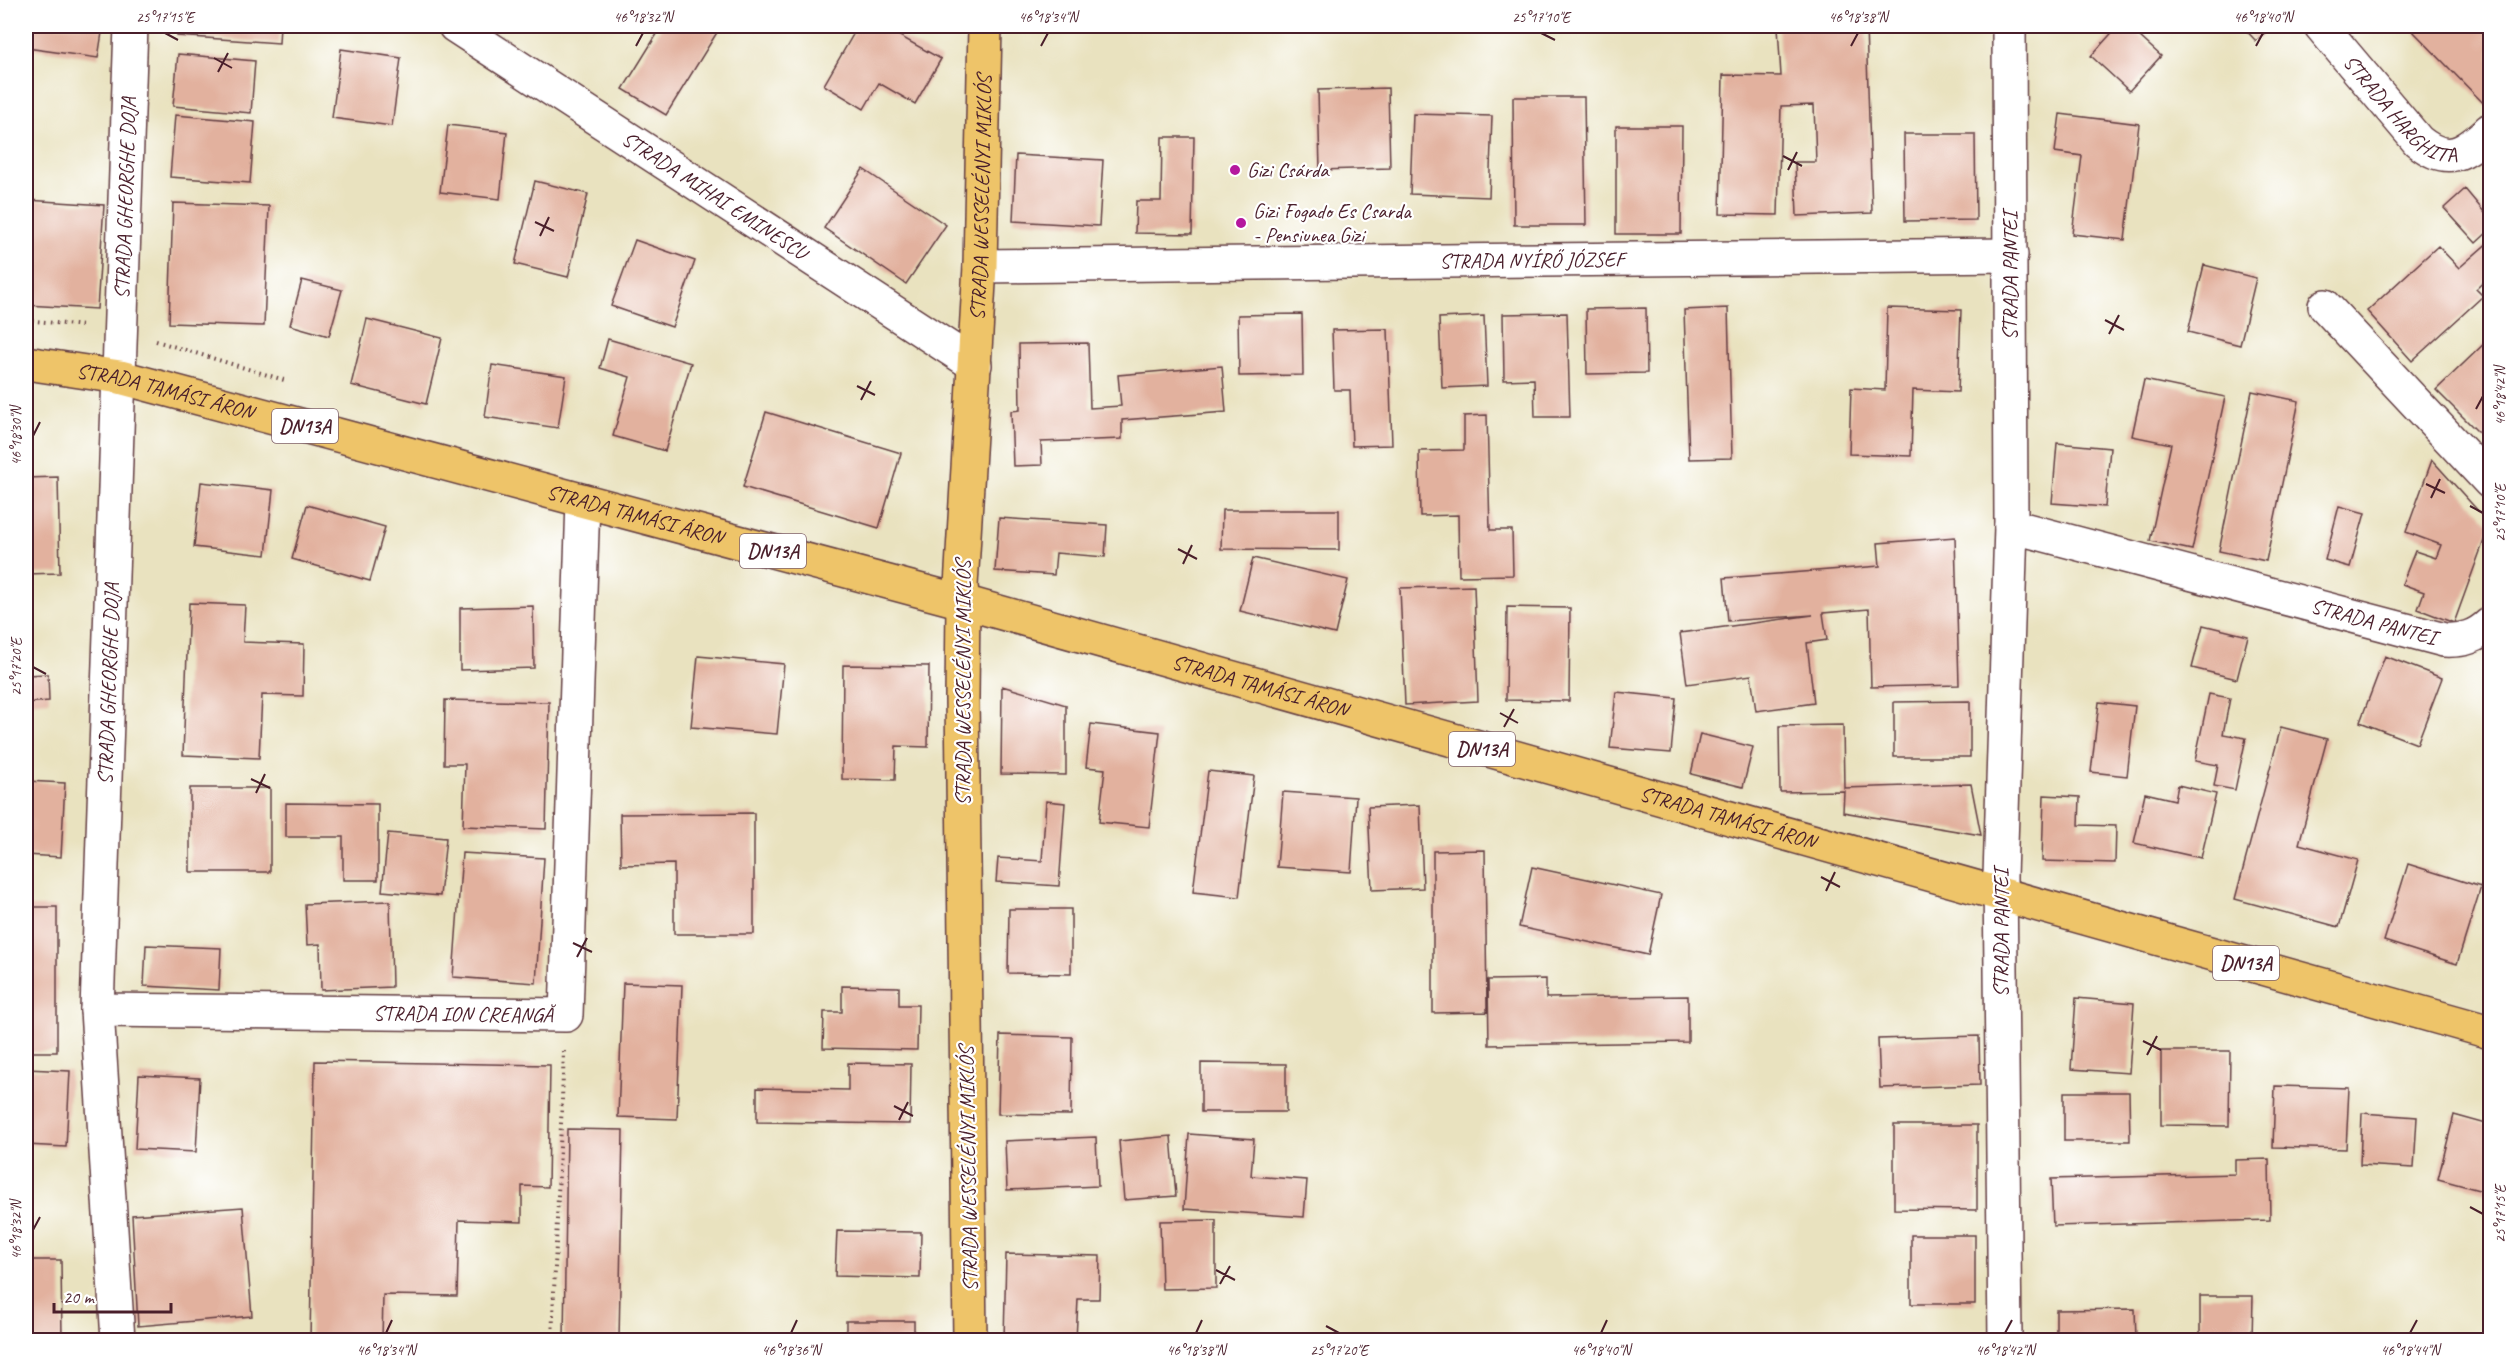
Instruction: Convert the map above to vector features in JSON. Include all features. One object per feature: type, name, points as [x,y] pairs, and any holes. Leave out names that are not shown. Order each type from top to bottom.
[{"type":"main road","name":"STRADA WESSELÉNYI MIKLÓS","points":[[970,1341],[962,698],[963,602],[961,586],[980,266],[985,26]]},
{"type":"main road","name":"STRADA TAMÁSI ÁRON","points":[[26,363],[120,377],[963,602],[2490,1032]]},
{"type":"street","name":"STRADA GHEORGHE DOJA","points":[[118,1341],[97,1010],[131,26]]},
{"type":"street","name":"STRADA MIHAI EMINESCU","points":[[455,26],[975,365]]},
{"type":"street","name":"STRADA PANTEI","points":[[2005,1341],[2001,895],[2011,526],[2009,26]]},
{"type":"street","name":"STRADA HARGHITA","points":[[2321,26],[2418,141],[2432,152],[2450,156],[2461,152],[2475,144],[2490,130]]},
{"type":"street","name":"STRADA NYÍRŐ JÓZSEF","points":[[980,266],[2011,255]]},
{"type":"street","points":[[2325,306],[2490,482]]},
{"type":"street","name":"STRADA ION CREANGĂ","points":[[97,1010],[566,1015],[583,501]]},
{"type":"street","name":"STRADA PANTEI","points":[[2011,526],[2444,640],[2455,641],[2474,637],[2490,624]]},
{"type":"path","points":[[552,1341],[566,1015]]},
{"type":"building","points":[[30,26],[103,26],[98,58],[27,48]]},
{"type":"building","points":[[177,26],[280,26],[279,43],[177,36]]},
{"type":"building","points":[[662,26],[721,26],[666,115],[623,89]]},
{"type":"building","points":[[858,26],[882,26],[941,59],[915,104],[879,83],[864,109],[824,85]]},
{"type":"building","points":[[1866,26],[1872,213],[1797,216],[1795,162],[1816,162],[1814,105],[1781,106],[1778,215],[1720,214],[1723,75],[1781,76],[1778,27]]},
{"type":"building","points":[[2118,26],[2128,26],[2161,56],[2129,91],[2091,56]]},
{"type":"building","points":[[2242,26],[2272,26],[2256,41]]},
{"type":"building","points":[[2408,26],[2490,26],[2490,106],[2488,108]]},
{"type":"building","points":[[341,49],[401,58],[392,126],[332,118]]},
{"type":"building","points":[[178,54],[255,61],[251,113],[173,106]]},
{"type":"building","points":[[1388,88],[1390,168],[1320,170],[1318,90]]},
{"type":"building","points":[[1513,97],[1584,97],[1586,225],[1514,225]]},
{"type":"building","points":[[1413,114],[1492,116],[1489,197],[1410,194]]},
{"type":"building","points":[[2060,114],[2139,124],[2125,240],[2072,234],[2082,156],[2055,152]]},
{"type":"building","points":[[175,115],[255,122],[250,183],[170,177]]},
{"type":"building","points":[[448,125],[507,132],[500,199],[440,192]]},
{"type":"building","points":[[1616,126],[1682,126],[1681,234],[1616,234]]},
{"type":"building","points":[[1904,134],[1975,134],[1976,220],[1905,221]]},
{"type":"building","points":[[1162,137],[1194,137],[1192,234],[1135,233],[1136,201],[1161,201]]},
{"type":"building","points":[[1016,155],[1103,160],[1099,226],[1013,221]]},
{"type":"building","points":[[863,169],[946,225],[906,284],[824,228]]},
{"type":"building","points":[[535,181],[588,194],[568,277],[515,264]]},
{"type":"building","points":[[2465,189],[2490,219],[2490,230],[2476,243],[2444,208]]},
{"type":"building","points":[[27,200],[104,205],[97,309],[26,305]]},
{"type":"building","points":[[173,203],[269,206],[264,326],[169,323]]},
{"type":"building","points":[[635,240],[695,261],[672,327],[611,306]]},
{"type":"building","points":[[2490,241],[2490,276],[2476,289],[2483,296],[2412,361],[2367,311],[2438,246],[2459,268]]},
{"type":"building","points":[[2204,265],[2256,278],[2240,345],[2188,332]]},
{"type":"building","points":[[302,280],[342,290],[329,336],[290,325]]},
{"type":"building","points":[[1646,308],[1647,373],[1587,374],[1586,309]]},
{"type":"building","points":[[1728,308],[1732,458],[1689,459],[1684,310]]},
{"type":"building","points":[[1887,308],[1961,310],[1958,392],[1913,390],[1911,456],[1849,454],[1851,388],[1885,390]]},
{"type":"building","points":[[1567,313],[1570,417],[1535,417],[1534,379],[1504,380],[1503,314]]},
{"type":"building","points":[[1302,314],[1303,375],[1239,376],[1238,315]]},
{"type":"building","points":[[1484,316],[1487,386],[1442,388],[1439,318]]},
{"type":"building","points":[[367,319],[442,338],[426,404],[351,385]]},
{"type":"building","points":[[1388,329],[1392,445],[1352,446],[1350,390],[1334,390],[1332,330]]},
{"type":"building","points":[[2490,338],[2490,440],[2488,442],[2436,390]]},
{"type":"building","points":[[608,339],[691,363],[665,451],[613,436],[630,377],[600,368]]},
{"type":"building","points":[[1088,343],[1090,408],[1121,406],[1118,375],[1222,366],[1226,412],[1122,420],[1122,439],[1041,442],[1042,465],[1013,466],[1011,411],[1020,410],[1019,344]]},
{"type":"building","points":[[492,365],[566,376],[558,428],[485,417]]},
{"type":"building","points":[[2144,380],[2225,397],[2192,550],[2150,541],[2171,444],[2132,436]]},
{"type":"building","points":[[2252,391],[2299,401],[2266,561],[2219,551]]},
{"type":"building","points":[[766,412],[901,453],[879,528],[743,487]]},
{"type":"building","points":[[1487,415],[1490,530],[1512,530],[1513,575],[1459,576],[1458,515],[1420,516],[1419,451],[1464,450],[1464,416]]},
{"type":"building","points":[[2057,443],[2110,448],[2105,507],[2052,503]]},
{"type":"building","points":[[2432,460],[2490,524],[2454,623],[2418,609],[2424,592],[2402,584],[2415,551],[2436,558],[2441,545],[2406,532]]},
{"type":"building","points":[[58,477],[60,573],[26,574],[26,478]]},
{"type":"building","points":[[201,482],[273,490],[266,555],[194,547]]},
{"type":"building","points":[[307,505],[385,527],[370,581],[292,559]]},
{"type":"building","points":[[2339,506],[2365,513],[2350,567],[2325,560]]},
{"type":"building","points":[[1222,510],[1339,510],[1339,550],[1221,549]]},
{"type":"building","points":[[999,518],[1107,525],[1105,557],[1056,553],[1054,575],[995,571]]},
{"type":"building","points":[[1955,537],[1959,685],[1871,687],[1869,609],[1823,613],[1827,640],[1807,643],[1814,703],[1756,711],[1751,675],[1687,684],[1680,633],[1813,615],[1728,621],[1724,578],[1880,566],[1878,543]]},
{"type":"building","points":[[1253,558],[1348,580],[1335,634],[1240,611]]},
{"type":"building","points":[[1474,586],[1478,701],[1405,705],[1400,588]]},
{"type":"building","points":[[189,603],[245,605],[243,642],[304,644],[303,696],[262,695],[259,758],[183,755]]},
{"type":"building","points":[[533,606],[534,668],[460,670],[460,608]]},
{"type":"building","points":[[1507,607],[1570,608],[1569,701],[1506,700]]},
{"type":"building","points":[[2203,625],[2248,636],[2237,679],[2192,668]]},
{"type":"building","points":[[698,656],[784,664],[777,734],[691,727]]},
{"type":"building","points":[[2385,656],[2442,678],[2417,744],[2360,722]]},
{"type":"building","points":[[843,665],[929,666],[928,747],[896,746],[895,780],[842,779]]},
{"type":"building","points":[[48,674],[49,701],[26,703],[26,675]]},
{"type":"building","points":[[1002,686],[1066,705],[1066,775],[1001,774]]},
{"type":"building","points":[[1616,692],[1676,698],[1671,753],[1610,748]]},
{"type":"building","points":[[2209,694],[2230,698],[2223,734],[2246,738],[2235,790],[2214,786],[2218,765],[2195,761]]},
{"type":"building","points":[[445,700],[549,702],[546,829],[463,826],[465,764],[444,764]]},
{"type":"building","points":[[1970,701],[1970,757],[1894,757],[1894,702]]},
{"type":"building","points":[[2099,702],[2135,706],[2127,776],[2091,772]]},
{"type":"building","points":[[1091,724],[1160,732],[1149,827],[1099,822],[1105,769],[1086,767]]},
{"type":"building","points":[[1843,725],[1844,788],[1971,784],[1981,835],[1843,812],[1844,791],[1780,792],[1779,726]]},
{"type":"building","points":[[2281,727],[2327,739],[2299,844],[2358,860],[2339,927],[2235,899]]},
{"type":"building","points":[[1700,734],[1753,747],[1743,787],[1691,774]]},
{"type":"building","points":[[1208,771],[1254,776],[1239,897],[1193,892]]},
{"type":"building","points":[[26,781],[65,783],[61,857],[26,855]]},
{"type":"building","points":[[2178,785],[2216,794],[2201,858],[2134,843],[2145,793],[2175,800]]},
{"type":"building","points":[[190,788],[270,788],[270,872],[190,872]]},
{"type":"building","points":[[1283,792],[1356,797],[1351,872],[1277,867]]},
{"type":"building","points":[[2044,795],[2080,797],[2079,825],[2116,826],[2115,863],[2042,861]]},
{"type":"building","points":[[1046,801],[1065,803],[1059,886],[996,882],[998,858],[1042,861]]},
{"type":"building","points":[[286,803],[378,804],[378,880],[343,880],[343,837],[286,837]]},
{"type":"building","points":[[1420,805],[1423,888],[1372,890],[1368,807]]},
{"type":"building","points":[[754,813],[754,934],[674,934],[674,864],[621,865],[620,814]]},
{"type":"building","points":[[388,833],[446,838],[440,896],[382,891]]},
{"type":"building","points":[[1485,850],[1487,1012],[1433,1013],[1433,851]]},
{"type":"building","points":[[462,853],[544,858],[536,983],[453,977]]},
{"type":"building","points":[[2408,864],[2481,887],[2457,964],[2384,941]]},
{"type":"building","points":[[1532,867],[1661,895],[1648,955],[1519,927]]},
{"type":"building","points":[[390,901],[392,987],[321,990],[320,944],[307,945],[305,904]]},
{"type":"building","points":[[26,907],[57,907],[57,1052],[26,1052]]},
{"type":"building","points":[[1009,909],[1071,909],[1071,974],[1008,973]]},
{"type":"building","points":[[146,945],[221,948],[219,990],[144,986]]},
{"type":"building","points":[[2490,958],[2490,975],[2486,973]]},
{"type":"building","points":[[1546,979],[1546,998],[1688,996],[1688,1042],[1489,1045],[1488,980]]},
{"type":"building","points":[[623,983],[682,985],[677,1119],[618,1117]]},
{"type":"building","points":[[842,986],[899,987],[899,1005],[918,1005],[917,1050],[823,1048],[824,1012],[842,1012]]},
{"type":"building","points":[[2076,998],[2134,1003],[2129,1073],[2071,1069]]},
{"type":"building","points":[[1000,1035],[1072,1037],[1071,1115],[998,1114]]},
{"type":"building","points":[[1979,1036],[1980,1085],[1880,1088],[1878,1039]]},
{"type":"building","points":[[2161,1051],[2230,1051],[2229,1126],[2161,1125]]},
{"type":"building","points":[[315,1061],[550,1065],[548,1187],[522,1186],[522,1222],[459,1220],[457,1296],[383,1295],[382,1340],[310,1340]]},
{"type":"building","points":[[848,1063],[911,1064],[910,1124],[757,1122],[757,1088],[848,1090]]},
{"type":"building","points":[[1201,1063],[1286,1064],[1286,1112],[1201,1112]]},
{"type":"building","points":[[26,1069],[70,1071],[66,1147],[26,1145]]},
{"type":"building","points":[[139,1075],[200,1078],[196,1152],[135,1149]]},
{"type":"building","points":[[2275,1086],[2349,1088],[2346,1149],[2273,1147]]},
{"type":"building","points":[[2064,1092],[2129,1092],[2130,1141],[2064,1141]]},
{"type":"building","points":[[2362,1113],[2417,1117],[2414,1168],[2360,1165]]},
{"type":"building","points":[[2454,1115],[2490,1125],[2490,1193],[2438,1179]]},
{"type":"building","points":[[1894,1125],[1977,1125],[1977,1210],[1894,1209]]},
{"type":"building","points":[[567,1129],[623,1130],[619,1340],[564,1340]]},
{"type":"building","points":[[1189,1134],[1254,1139],[1251,1176],[1307,1180],[1304,1217],[1184,1209]]},
{"type":"building","points":[[1171,1136],[1176,1196],[1124,1200],[1119,1141]]},
{"type":"building","points":[[1096,1137],[1098,1186],[1007,1190],[1005,1141]]},
{"type":"building","points":[[2269,1159],[2270,1220],[2053,1226],[2051,1179],[2235,1174],[2235,1160]]},
{"type":"building","points":[[243,1207],[252,1316],[138,1326],[132,1215]]},
{"type":"building","points":[[1216,1220],[1216,1288],[1162,1289],[1160,1221]]},
{"type":"building","points":[[837,1231],[921,1232],[920,1278],[835,1276]]},
{"type":"building","points":[[1911,1235],[1975,1235],[1975,1304],[1911,1304]]},
{"type":"building","points":[[1006,1254],[1100,1256],[1099,1299],[1078,1299],[1076,1340],[1004,1340]]},
{"type":"building","points":[[26,1260],[61,1260],[62,1340],[26,1340]]},
{"type":"building","points":[[2200,1296],[2253,1296],[2252,1340],[2200,1340]]},
{"type":"building","points":[[2135,1309],[2136,1340],[2056,1340],[2056,1310]]},
{"type":"building","points":[[846,1321],[914,1321],[914,1340],[846,1340]]},
{"type":"place","name":"Gizi Csárda","points":[[1235,170]]},
{"type":"place","name":"Gizi Fogado Es Csarda - Pensiunea Gizi","points":[[1241,223]]}]
